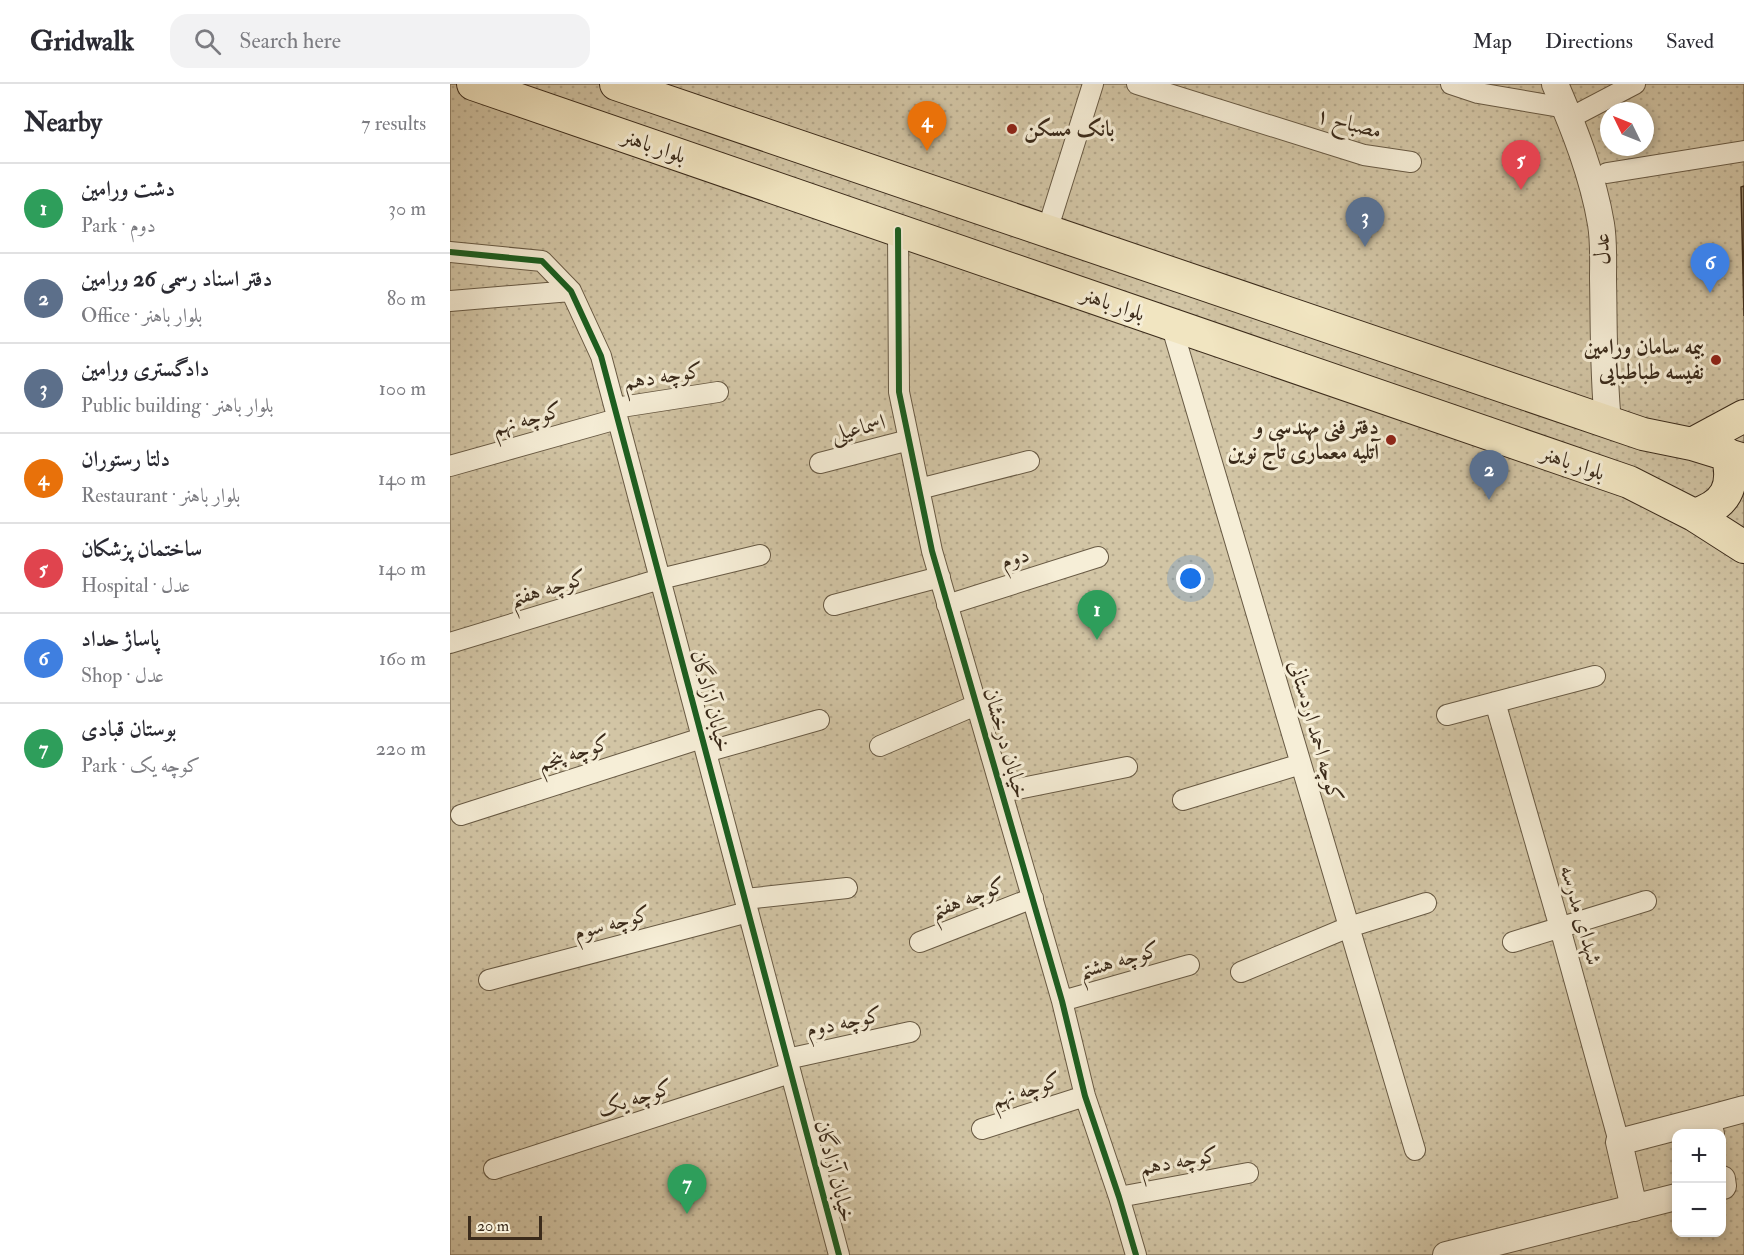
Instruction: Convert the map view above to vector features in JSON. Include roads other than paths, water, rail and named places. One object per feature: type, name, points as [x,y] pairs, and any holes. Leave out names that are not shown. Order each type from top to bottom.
[{"type":"main road","name":"بلوار باهنر","points":[[473,84],[1629,482],[1694,515],[1744,547]]},
{"type":"main road","name":"بلوار باهنر","points":[[616,84],[673,93],[1047,231],[1642,434],[1692,444],[1736,457]]},
{"type":"main road","points":[[1692,444],[1744,417]]},
{"type":"main road","points":[[1694,515],[1709,510],[1722,500],[1730,486],[1736,457]]},
{"type":"street","points":[[1047,231],[1093,84]]},
{"type":"street","name":"مصباح ۱","points":[[1137,84],[1364,155],[1412,162]]},
{"type":"street","points":[[1450,84],[1478,93],[1568,113],[1635,84]]},
{"type":"street","name":"عدل","points":[[1556,84],[1568,113],[1602,225],[1603,375],[1608,422]]},
{"type":"street","points":[[1607,173],[1744,151]]},
{"type":"street","name":"خیابان درخشان","points":[[898,230],[898,392],[932,551],[1062,1001],[1085,1096],[1136,1255]]},
{"type":"street","name":"خیابان آزادگان","points":[[450,252],[542,261],[571,291],[601,356],[839,1255]]},
{"type":"street","points":[[450,301],[571,291]]},
{"type":"street","name":"کوچه احمد اردستانی","points":[[1171,324],[1415,1150]]},
{"type":"street","name":"کوچه دهم","points":[[616,413],[718,392]]},
{"type":"street","name":"کوچه نهم","points":[[450,466],[616,413]]},
{"type":"street","name":"اسماعیلی","points":[[820,463],[909,440]]},
{"type":"street","points":[[919,489],[1029,461]]},
{"type":"street","points":[[660,579],[760,555]]},
{"type":"street","name":"دوم","points":[[947,604],[1098,557]]},
{"type":"street","points":[[834,605],[940,578]]},
{"type":"street","name":"کوچه هفتم","points":[[450,643],[660,579]]},
{"type":"street","points":[[1447,715],[1595,676]]},
{"type":"street","name":"شهدای مدرسه","points":[[1495,702],[1619,1142]]},
{"type":"street","points":[[880,746],[976,705]]},
{"type":"street","name":"کوچه پنجم","points":[[461,814],[704,745],[819,720]]},
{"type":"street","points":[[1183,800],[1301,764]]},
{"type":"street","points":[[1002,792],[1127,767]]},
{"type":"street","name":"کوچه سوم","points":[[489,981],[746,905],[847,888]]},
{"type":"street","name":"کوچه هفتم","points":[[920,942],[1033,898]]},
{"type":"street","points":[[1513,942],[1646,901]]},
{"type":"street","points":[[1241,972],[1349,927],[1426,903]]},
{"type":"street","name":"کوچه هشتم","points":[[1062,1001],[1189,965]]},
{"type":"street","name":"کوچه دوم","points":[[789,1066],[910,1032]]},
{"type":"street","name":"کوچه یک","points":[[494,1168],[789,1066]]},
{"type":"street","name":"کوچه نهم","points":[[982,1129],[1085,1096]]},
{"type":"street","points":[[1634,1208],[1619,1142],[1709,1126],[1744,1109]]},
{"type":"street","name":"کوچه دهم","points":[[1119,1197],[1248,1173]]},
{"type":"street","points":[[1446,1255],[1672,1198]]},
{"type":"place","name":"بانک مسکن","points":[[1012,129]]},
{"type":"place","name":"دلتا رستوران","points":[[927,151]]},
{"type":"place","name":"ساختمان پزشکان","points":[[1521,190]]},
{"type":"place","name":"دادگستری ورامین","points":[[1365,247]]},
{"type":"place","name":"پاساژ حداد","points":[[1710,293]]},
{"type":"place","name":"بیمه سامان ورامین نفیسه طباطبایی","points":[[1716,360]]},
{"type":"place","name":"دفتر فنی مهندسی و آتلیه معماری تاج نوین","points":[[1391,440]]},
{"type":"place","name":"دفتر اسناد رسمی 26 ورامین","points":[[1489,500]]},
{"type":"place","name":"دشت ورامین","points":[[1097,640]]},
{"type":"place","name":"بوستان قبادی","points":[[687,1214]]}]
